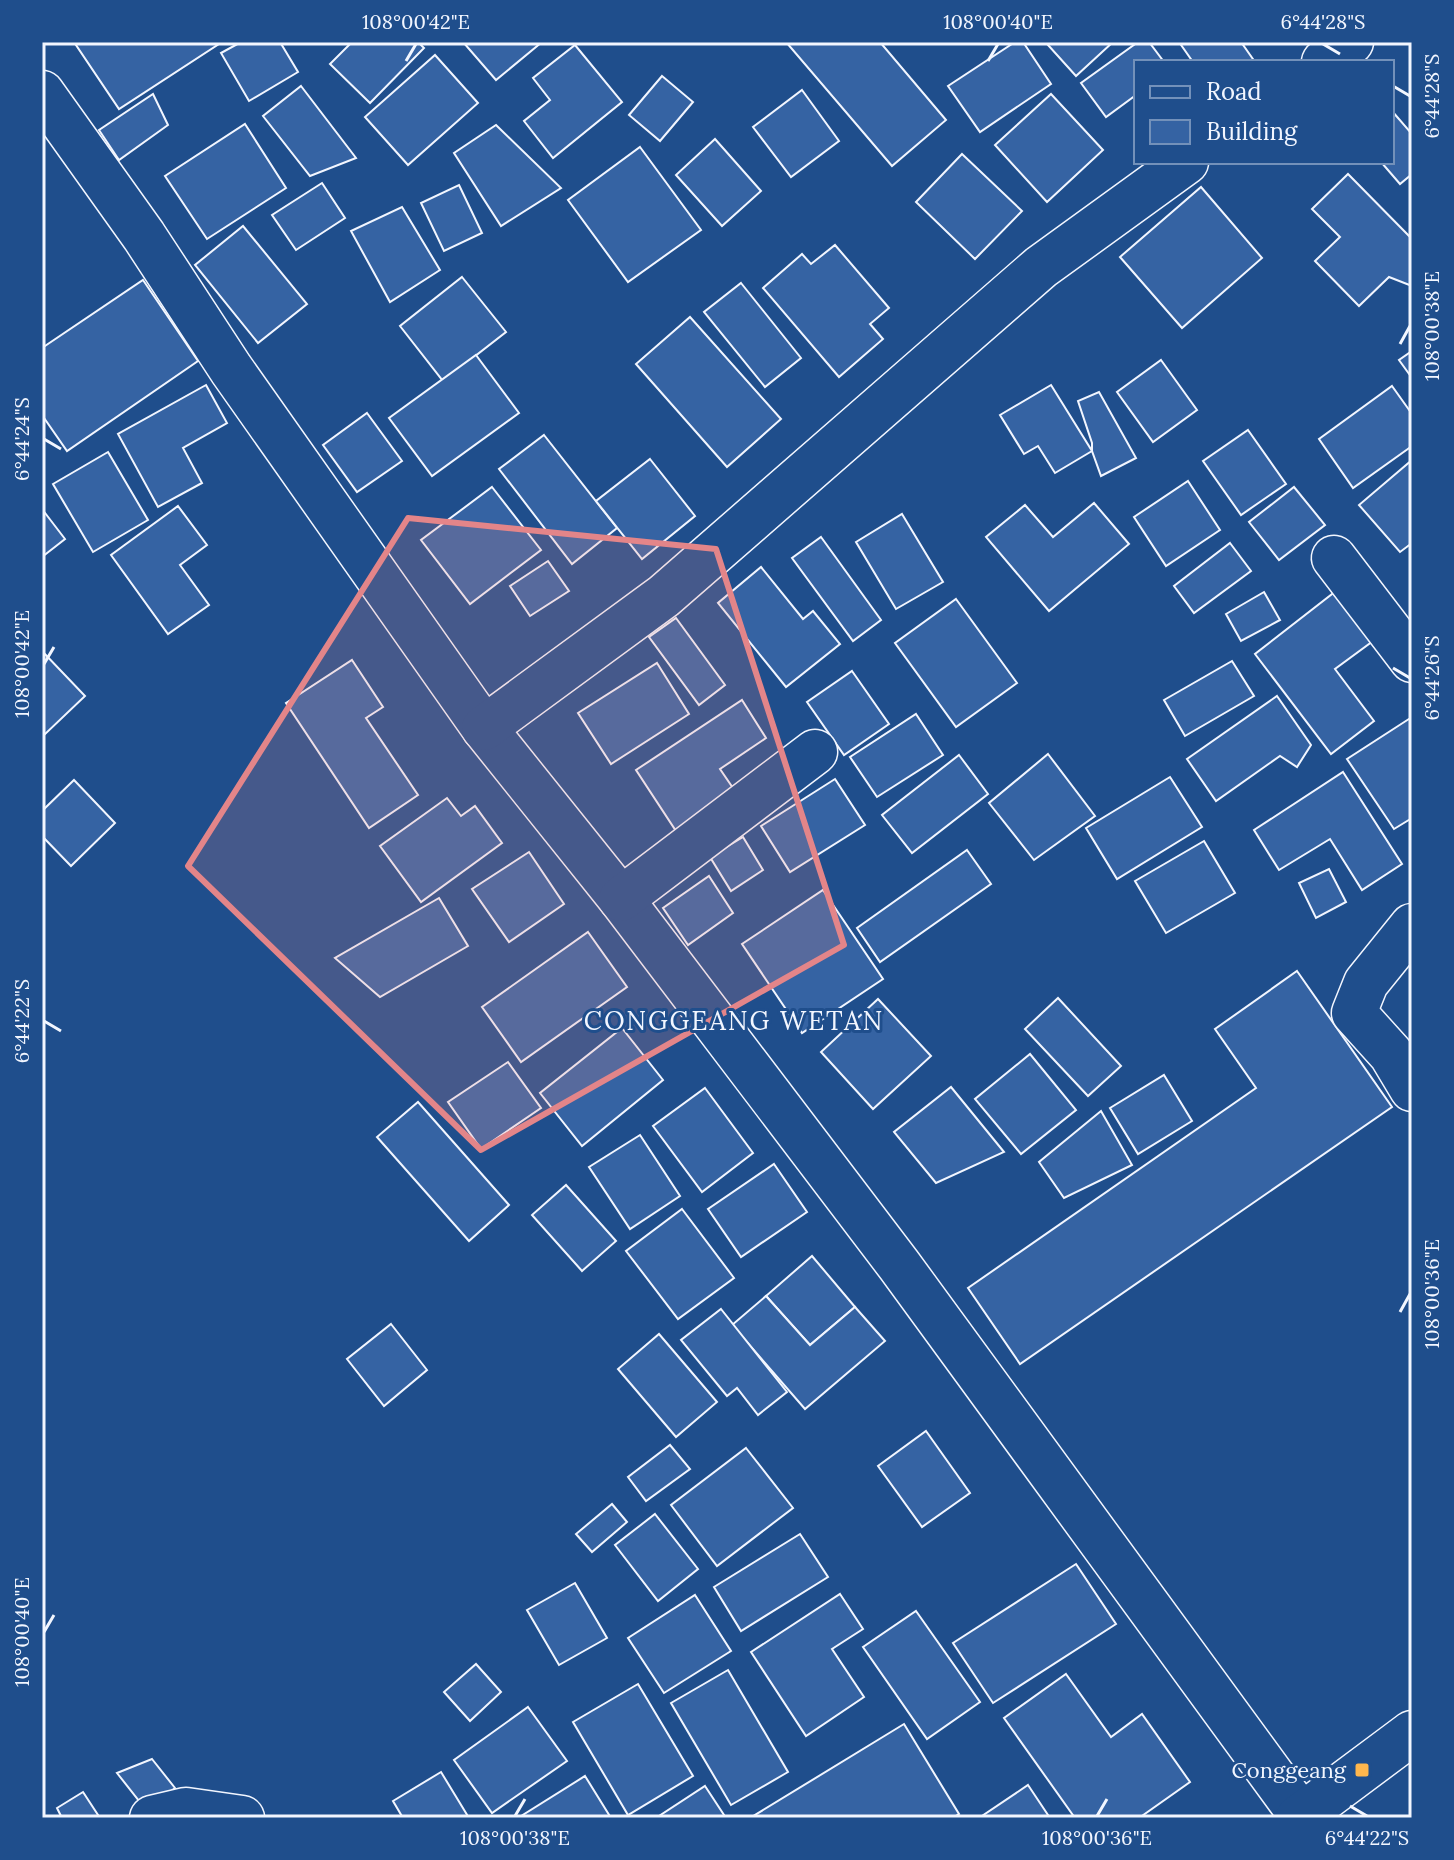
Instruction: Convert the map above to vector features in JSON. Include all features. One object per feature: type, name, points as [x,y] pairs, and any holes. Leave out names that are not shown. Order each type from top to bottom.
[{"type":"street","points":[[1327,60],[1351,42]]},
{"type":"street","points":[[42,93],[144,236],[231,369],[484,728],[621,899],[899,1265],[1299,1817],[1412,1733]]},
{"type":"street","points":[[484,728],[664,596],[1041,267],[1183,164]]},
{"type":"street","points":[[1334,558],[1412,660]]},
{"type":"street","points":[[621,899],[815,752]]},
{"type":"street","points":[[1412,926],[1366,983],[1354,1013],[1391,1054],[1412,1089]]},
{"type":"street","points":[[152,1818],[186,1810],[242,1818]]},
{"type":"highlighted area","points":[[408,518],[716,549],[844,945],[481,1150],[188,866]]},
{"type":"building","points":[[81,42],[222,42],[119,109],[76,45]]},
{"type":"building","points":[[241,42],[280,42],[298,72],[249,101],[221,53]]},
{"type":"building","points":[[352,42],[418,42],[424,48],[370,103],[330,64]]},
{"type":"building","points":[[463,42],[542,42],[496,80]]},
{"type":"building","points":[[786,42],[880,42],[946,120],[892,166]]},
{"type":"building","points":[[1015,42],[1023,42],[1051,84],[980,132],[948,86]]},
{"type":"building","points":[[1051,42],[1113,42],[1076,76],[1048,45]]},
{"type":"building","points":[[1138,42],[1149,42],[1162,60],[1134,60],[1134,96],[1106,117],[1081,83]]},
{"type":"building","points":[[1179,42],[1241,42],[1254,60],[1192,60]]},
{"type":"building","points":[[575,45],[622,102],[553,158],[524,121],[550,100],[533,78]]},
{"type":"building","points":[[435,55],[478,103],[408,165],[365,117]]},
{"type":"building","points":[[662,76],[693,102],[660,141],[629,115]]},
{"type":"building","points":[[301,86],[356,158],[310,176],[263,116]]},
{"type":"building","points":[[802,90],[839,141],[791,177],[753,127]]},
{"type":"building","points":[[153,94],[168,125],[119,160],[99,130]]},
{"type":"building","points":[[1051,94],[1103,150],[1047,202],[995,145]]},
{"type":"building","points":[[1394,113],[1412,134],[1412,174],[1400,184],[1383,164],[1394,164]]},
{"type":"building","points":[[245,124],[286,188],[207,239],[165,176]]},
{"type":"building","points":[[496,125],[561,188],[501,226],[454,153]]},
{"type":"building","points":[[715,139],[761,191],[722,226],[676,175]]},
{"type":"building","points":[[640,147],[701,230],[628,282],[568,200]]},
{"type":"building","points":[[962,154],[1022,211],[975,259],[916,202]]},
{"type":"building","points":[[1348,174],[1412,239],[1412,286],[1389,277],[1359,306],[1315,261],[1340,237],[1312,209]]},
{"type":"building","points":[[322,183],[345,218],[296,250],[272,215]]},
{"type":"building","points":[[459,185],[482,233],[444,251],[421,203]]},
{"type":"building","points":[[1201,187],[1262,258],[1182,328],[1120,257]]},
{"type":"building","points":[[402,207],[440,270],[390,302],[351,231]]},
{"type":"building","points":[[243,226],[307,304],[258,343],[195,265]]},
{"type":"building","points":[[835,245],[889,308],[870,324],[883,339],[839,377],[763,288],[802,254],[811,264]]},
{"type":"building","points":[[462,277],[506,332],[443,381],[400,326]]},
{"type":"building","points":[[143,280],[198,361],[67,451],[42,415],[42,348]]},
{"type":"building","points":[[741,283],[801,358],[765,387],[704,312]]},
{"type":"building","points":[[690,317],[781,419],[727,467],[636,364]]},
{"type":"building","points":[[1412,351],[1412,378],[1399,360]]},
{"type":"building","points":[[476,355],[519,413],[432,476],[389,418]]},
{"type":"building","points":[[1161,360],[1197,410],[1153,442],[1117,392]]},
{"type":"building","points":[[206,385],[227,423],[183,448],[202,483],[158,507],[118,434]]},
{"type":"building","points":[[1051,385],[1092,451],[1055,473],[1038,446],[1024,454],[1000,415]]},
{"type":"building","points":[[1392,386],[1412,414],[1412,446],[1353,488],[1319,439]]},
{"type":"building","points":[[1099,392],[1136,458],[1101,476],[1078,401]]},
{"type":"building","points":[[367,413],[402,461],[357,492],[323,445]]},
{"type":"building","points":[[1248,430],[1286,484],[1241,515],[1203,461]]},
{"type":"building","points":[[544,435],[617,528],[572,564],[499,469]]},
{"type":"building","points":[[108,452],[148,520],[93,552],[53,484]]},
{"type":"building","points":[[650,459],[695,516],[642,559],[596,501]]},
{"type":"building","points":[[1412,460],[1412,543],[1400,552],[1359,505]]},
{"type":"building","points":[[1188,481],[1220,530],[1166,566],[1134,517]]},
{"type":"building","points":[[492,487],[541,550],[470,604],[421,540]]},
{"type":"building","points":[[1294,487],[1325,525],[1279,560],[1249,522]]},
{"type":"building","points":[[1094,503],[1129,544],[1049,611],[986,537],[1025,505],[1053,537]]},
{"type":"building","points":[[178,506],[207,545],[180,565],[209,605],[168,634],[111,555]]},
{"type":"building","points":[[42,509],[65,539],[42,557]]},
{"type":"building","points":[[902,514],[943,582],[896,609],[856,542]]},
{"type":"building","points":[[821,537],[881,620],[853,641],[792,558]]},
{"type":"building","points":[[1230,543],[1251,571],[1194,613],[1174,586]]},
{"type":"building","points":[[548,561],[569,591],[530,616],[510,586]]},
{"type":"building","points":[[761,567],[803,619],[813,611],[840,644],[786,687],[718,603]]},
{"type":"building","points":[[1336,591],[1373,641],[1335,669],[1374,721],[1331,754],[1255,654]]},
{"type":"building","points":[[1264,592],[1280,620],[1241,641],[1226,614]]},
{"type":"building","points":[[956,599],[1017,683],[956,727],[895,643]]},
{"type":"building","points":[[676,618],[725,685],[699,705],[649,637]]},
{"type":"building","points":[[42,651],[85,696],[42,737]]},
{"type":"building","points":[[352,660],[383,707],[366,718],[418,795],[369,828],[286,703]]},
{"type":"building","points":[[1232,661],[1254,696],[1185,736],[1164,700]]},
{"type":"building","points":[[657,663],[689,714],[611,764],[578,713]]},
{"type":"building","points":[[852,671],[889,724],[844,755],[807,702]]},
{"type":"building","points":[[1277,696],[1311,745],[1297,767],[1280,756],[1216,801],[1187,759]]},
{"type":"building","points":[[742,700],[766,738],[720,769],[735,791],[676,831],[636,770]]},
{"type":"building","points":[[916,714],[943,755],[877,797],[850,757]]},
{"type":"building","points":[[1412,717],[1412,818],[1394,829],[1347,759]]},
{"type":"building","points":[[1048,754],[1095,816],[1034,860],[989,803]]},
{"type":"building","points":[[959,755],[988,794],[912,853],[882,815]]},
{"type":"building","points":[[1343,772],[1402,864],[1362,890],[1330,839],[1279,870],[1254,830]]},
{"type":"building","points":[[1170,777],[1202,827],[1117,879],[1086,828]]},
{"type":"building","points":[[835,779],[865,825],[790,872],[761,826]]},
{"type":"building","points":[[74,780],[115,823],[71,866],[42,836],[42,811]]},
{"type":"building","points":[[447,798],[461,816],[475,806],[502,843],[421,902],[380,846]]},
{"type":"building","points":[[743,837],[763,870],[731,891],[710,857]]},
{"type":"building","points":[[1204,841],[1235,893],[1166,933],[1135,881]]},
{"type":"building","points":[[967,850],[991,884],[880,962],[857,928]]},
{"type":"building","points":[[529,852],[564,904],[509,942],[472,889]]},
{"type":"building","points":[[1329,869],[1346,902],[1316,918],[1299,883]]},
{"type":"building","points":[[709,876],[733,913],[688,945],[663,908]]},
{"type":"building","points":[[823,890],[883,979],[802,1033],[742,944]]},
{"type":"building","points":[[439,898],[468,946],[380,997],[335,958]]},
{"type":"building","points":[[588,932],[627,987],[521,1062],[482,1007]]},
{"type":"building","points":[[1297,971],[1392,1107],[1020,1364],[968,1288],[1256,1088],[1215,1029]]},
{"type":"building","points":[[1058,998],[1121,1066],[1088,1096],[1025,1029]]},
{"type":"building","points":[[878,999],[931,1056],[873,1109],[821,1052]]},
{"type":"building","points":[[622,1028],[663,1080],[582,1146],[540,1093]]},
{"type":"building","points":[[1030,1054],[1076,1110],[1021,1154],[975,1099]]},
{"type":"building","points":[[508,1062],[541,1108],[481,1149],[448,1102]]},
{"type":"building","points":[[1164,1075],[1192,1121],[1138,1154],[1110,1108]]},
{"type":"building","points":[[951,1087],[1004,1152],[936,1183],[894,1132]]},
{"type":"building","points":[[705,1088],[753,1153],[702,1192],[653,1126]]},
{"type":"building","points":[[418,1102],[509,1205],[469,1241],[377,1137]]},
{"type":"building","points":[[1101,1111],[1132,1165],[1064,1198],[1039,1162]]},
{"type":"building","points":[[640,1135],[680,1196],[630,1229],[589,1167]]},
{"type":"building","points":[[774,1164],[807,1212],[741,1257],[708,1209]]},
{"type":"building","points":[[566,1185],[616,1241],[582,1271],[532,1215]]},
{"type":"building","points":[[682,1209],[734,1278],[678,1319],[626,1251]]},
{"type":"building","points":[[812,1256],[855,1307],[810,1345],[766,1296]]},
{"type":"building","points":[[766,1296],[810,1345],[855,1307],[885,1341],[805,1409],[732,1325]]},
{"type":"building","points":[[721,1309],[787,1392],[758,1415],[737,1388],[727,1396],[681,1340]]},
{"type":"building","points":[[391,1324],[427,1370],[384,1406],[347,1359]]},
{"type":"building","points":[[659,1334],[717,1402],[676,1437],[618,1369]]},
{"type":"building","points":[[926,1431],[970,1493],[922,1527],[878,1466]]},
{"type":"building","points":[[670,1445],[690,1469],[646,1501],[628,1477]]},
{"type":"building","points":[[746,1448],[793,1508],[717,1566],[671,1505]]},
{"type":"building","points":[[612,1504],[627,1522],[592,1552],[576,1534]]},
{"type":"building","points":[[655,1514],[698,1569],[658,1601],[615,1545]]},
{"type":"building","points":[[800,1534],[828,1577],[741,1631],[714,1587]]},
{"type":"building","points":[[1076,1564],[1116,1624],[993,1703],[953,1643]]},
{"type":"building","points":[[575,1583],[607,1638],[559,1665],[527,1610]]},
{"type":"building","points":[[840,1594],[863,1629],[832,1649],[864,1697],[806,1736],[751,1652]]},
{"type":"building","points":[[695,1595],[731,1651],[664,1693],[628,1638]]},
{"type":"building","points":[[916,1611],[980,1702],[927,1739],[863,1647]]},
{"type":"building","points":[[476,1664],[501,1692],[470,1721],[444,1692]]},
{"type":"building","points":[[728,1670],[788,1772],[731,1805],[671,1703]]},
{"type":"building","points":[[1066,1674],[1111,1737],[1142,1714],[1190,1782],[1139,1818],[1075,1818],[1004,1718]]},
{"type":"building","points":[[638,1684],[693,1776],[628,1815],[573,1722]]},
{"type":"building","points":[[528,1707],[567,1761],[492,1813],[454,1760]]},
{"type":"building","points":[[904,1724],[959,1814],[952,1818],[750,1818]]},
{"type":"building","points":[[152,1759],[175,1788],[147,1811],[117,1773]]},
{"type":"building","points":[[441,1772],[469,1818],[403,1818],[393,1801]]},
{"type":"building","points":[[585,1776],[611,1818],[518,1818]]},
{"type":"building","points":[[1028,1785],[1050,1818],[979,1818]]},
{"type":"building","points":[[705,1786],[726,1818],[656,1818]]},
{"type":"building","points":[[83,1792],[100,1818],[62,1818],[57,1808]]},
{"type":"place","name":"Conggeang","points":[[1362,1770]]},
{"type":"district","name":"CONGGEANG WETAN","points":[[734,1021]]}]
